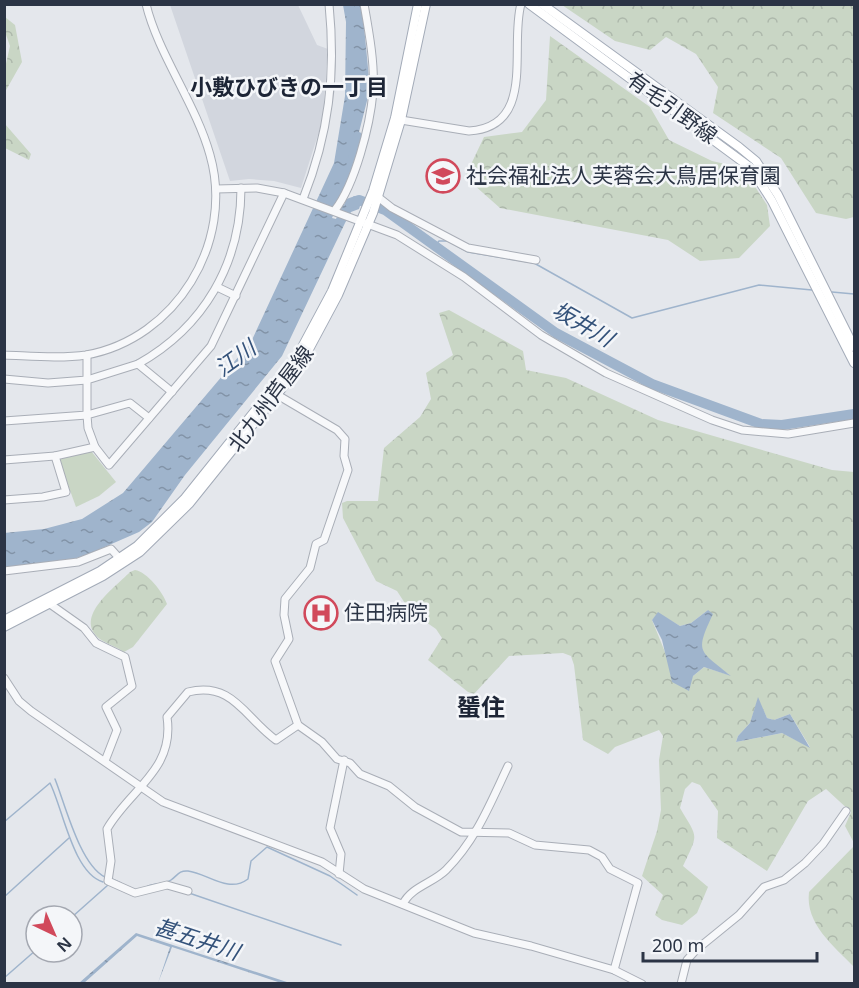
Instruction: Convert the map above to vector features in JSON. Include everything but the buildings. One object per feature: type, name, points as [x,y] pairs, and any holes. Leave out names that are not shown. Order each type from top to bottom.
[{"type":"main road","name":"北九州芦屋線","points":[[376,194],[395,118],[418,4]]},
{"type":"main road","name":"北九州芦屋線","points":[[4,627],[103,576],[140,552],[189,504],[316,340],[362,220],[369,212],[376,194],[401,120],[426,4]]},
{"type":"main road","name":"有毛引野線","points":[[529,4],[752,168],[772,201],[855,363]]},
{"type":"main road","name":"有毛引野線","points":[[542,4],[756,161],[783,204],[855,347]]},
{"type":"main road","name":"北九州芦屋線","points":[[4,620],[120,559],[137,546],[171,513],[275,394]]},
{"type":"street","points":[[4,355],[43,357],[87,355],[124,343],[145,331],[184,294],[200,266],[208,246],[216,189],[206,141],[146,4]]},
{"type":"street","points":[[305,200],[319,159],[331,88],[333,43],[329,4]]},
{"type":"street","points":[[336,210],[350,187],[356,171],[373,92],[364,4]]},
{"type":"street","points":[[401,120],[469,131],[479,130],[496,121],[510,106],[517,89],[521,4]]},
{"type":"street","points":[[216,189],[241,188],[284,193],[336,210],[397,235],[464,278],[520,321],[571,353],[606,372],[712,420],[742,430],[788,434],[855,423]]},
{"type":"street","points":[[4,380],[48,383],[87,380],[138,364],[166,346],[182,333],[217,287],[237,237],[241,188]]},
{"type":"street","points":[[87,355],[88,428],[95,447],[109,465],[211,346],[284,193]]},
{"type":"street","points":[[376,194],[392,208],[468,248],[536,261]]},
{"type":"street","points":[[217,287],[236,296]]},
{"type":"street","points":[[138,364],[172,392]]},
{"type":"street","points":[[275,394],[337,430],[345,439],[344,456],[348,470],[324,540],[316,544],[310,568],[285,598],[284,615],[289,639],[275,661],[298,725],[322,742],[337,759],[344,760],[360,774],[389,786],[415,807],[442,824],[461,832],[509,833],[535,845],[589,850],[602,857],[610,869],[638,883],[614,970]]},
{"type":"street","points":[[4,421],[87,415],[130,403],[149,418]]},
{"type":"street","points":[[4,460],[55,456],[95,447]]},
{"type":"street","points":[[4,500],[43,497],[66,492],[55,456]]},
{"type":"street","points":[[4,571],[78,562],[111,549],[120,559]]},
{"type":"street","points":[[50,604],[84,628],[96,643],[121,654],[127,662],[132,686],[106,707],[117,730],[105,761]]},
{"type":"street","points":[[4,678],[20,701],[31,711],[163,802],[322,862],[364,890],[474,933],[531,946],[614,970],[642,984]]},
{"type":"street","points":[[188,891],[166,885],[135,893],[108,881],[111,861],[107,829],[141,788],[166,749],[170,734],[167,717],[188,692],[206,689],[225,694],[276,740],[298,725]]},
{"type":"street","points":[[339,874],[341,854],[330,828],[344,760]]},
{"type":"street","points":[[403,904],[407,896],[444,872],[477,834],[508,766]]},
{"type":"street","points":[[681,984],[687,960],[696,950],[740,915],[764,887],[784,880],[805,863],[823,844],[846,811]]},
{"type":"shaded area","points":[[170,5],[298,5],[317,45],[328,49],[323,119],[301,188],[274,181],[249,179],[230,181]]},
{"type":"green space","points":[[562,5],[854,5],[854,217],[846,219],[816,213],[781,158],[713,113],[718,87],[696,54],[666,37],[650,50],[615,41]]},
{"type":"green space","points":[[5,17],[15,25],[22,62],[5,92],[5,68],[10,46],[5,32]]},
{"type":"green space","points":[[550,36],[650,107],[669,140],[712,161],[743,168],[767,205],[770,226],[739,258],[700,261],[668,240],[500,208],[465,177],[484,137],[522,132],[546,100]]},
{"type":"green space","points":[[4,118],[5,124],[31,154],[29,160],[5,148]]},
{"type":"green space","points":[[449,310],[523,351],[526,370],[566,378],[658,420],[832,470],[854,472],[854,843],[845,826],[851,812],[826,789],[808,801],[767,871],[717,838],[718,811],[700,785],[692,782],[685,789],[680,808],[694,836],[692,847],[683,866],[708,887],[697,913],[682,925],[662,920],[655,915],[663,895],[642,876],[657,831],[661,810],[659,760],[663,736],[659,730],[615,747],[608,754],[583,740],[574,665],[571,656],[563,653],[509,656],[474,694],[468,692],[428,660],[442,638],[436,629],[410,611],[397,591],[376,581],[343,518],[342,503],[378,501],[384,448],[420,417],[431,399],[426,373],[453,355],[439,313]],"holes":[[[708,610],[701,645],[705,657],[729,675],[704,667],[693,676],[667,657],[652,620],[658,613],[680,626],[691,623]],[[758,699],[767,718],[774,720],[790,714],[810,747],[782,733],[736,742],[738,736],[750,723]]]},
{"type":"green space","points":[[91,451],[116,482],[99,496],[76,507],[59,460],[61,457]]},
{"type":"green space","points":[[135,570],[154,583],[167,604],[133,647],[124,652],[103,641],[94,633],[91,624],[93,614],[105,596]]},
{"type":"green space","points":[[854,846],[854,967],[822,934],[816,924],[809,904],[809,892]]},
{"type":"water","points":[[343,5],[362,5],[370,89],[344,191],[332,218],[336,219],[341,207],[354,196],[363,197],[359,209],[351,212],[345,223],[282,356],[185,475],[152,522],[139,532],[84,556],[65,561],[5,567],[4,533],[44,529],[82,519],[123,493],[251,342],[334,163],[345,96],[346,22]]},
{"type":"water","points":[[708,610],[713,614],[703,637],[703,650],[712,661],[731,676],[704,667],[693,676],[689,691],[672,682],[662,640],[652,620],[658,612],[680,626],[691,623]]},
{"type":"water","points":[[758,697],[767,718],[774,720],[790,714],[810,748],[782,733],[736,742],[738,736],[750,723]]},
{"type":"water","points":[[136,933],[290,983],[281,983],[172,947],[158,983],[170,947],[137,936],[84,983],[79,983]]},
{"type":"waterway","name":"江川","points":[[343,188],[351,169],[358,137]]},
{"type":"waterway","name":"坂井川","points":[[350,203],[359,200],[385,210],[556,333],[652,384],[761,424],[782,425],[854,414]]},
{"type":"waterway","points":[[435,246],[439,241],[448,241],[468,252],[534,263],[632,318],[759,285],[812,290]]},
{"type":"waterway","points":[[832,292],[854,294]]},
{"type":"waterway","points":[[55,779],[81,847],[88,860],[105,877]]},
{"type":"waterway","points":[[4,822],[50,783],[76,854],[93,876],[103,882]]},
{"type":"waterway","points":[[4,897],[69,838]]},
{"type":"waterway","points":[[148,886],[169,881],[180,872],[185,871],[225,884],[240,883],[248,879],[251,861],[267,847],[330,876],[357,895]]},
{"type":"waterway","points":[[112,879],[121,883]]},
{"type":"waterway","points":[[84,906],[108,885]]},
{"type":"waterway","points":[[189,893],[341,945]]},
{"type":"waterway","points":[[4,978],[24,960]]},
{"type":"place","name":"社会福祉法人芙蓉会大鳥居保育園","points":[[443,176]]},
{"type":"place","name":"住田病院","points":[[321,613]]},
{"type":"district","name":"小敷ひびきの一丁目","points":[[289,87]]},
{"type":"district","name":"蜑住","points":[[481,708]]},
{"type":"water label","name":"甚五井川","points":[[197,939]]}]
